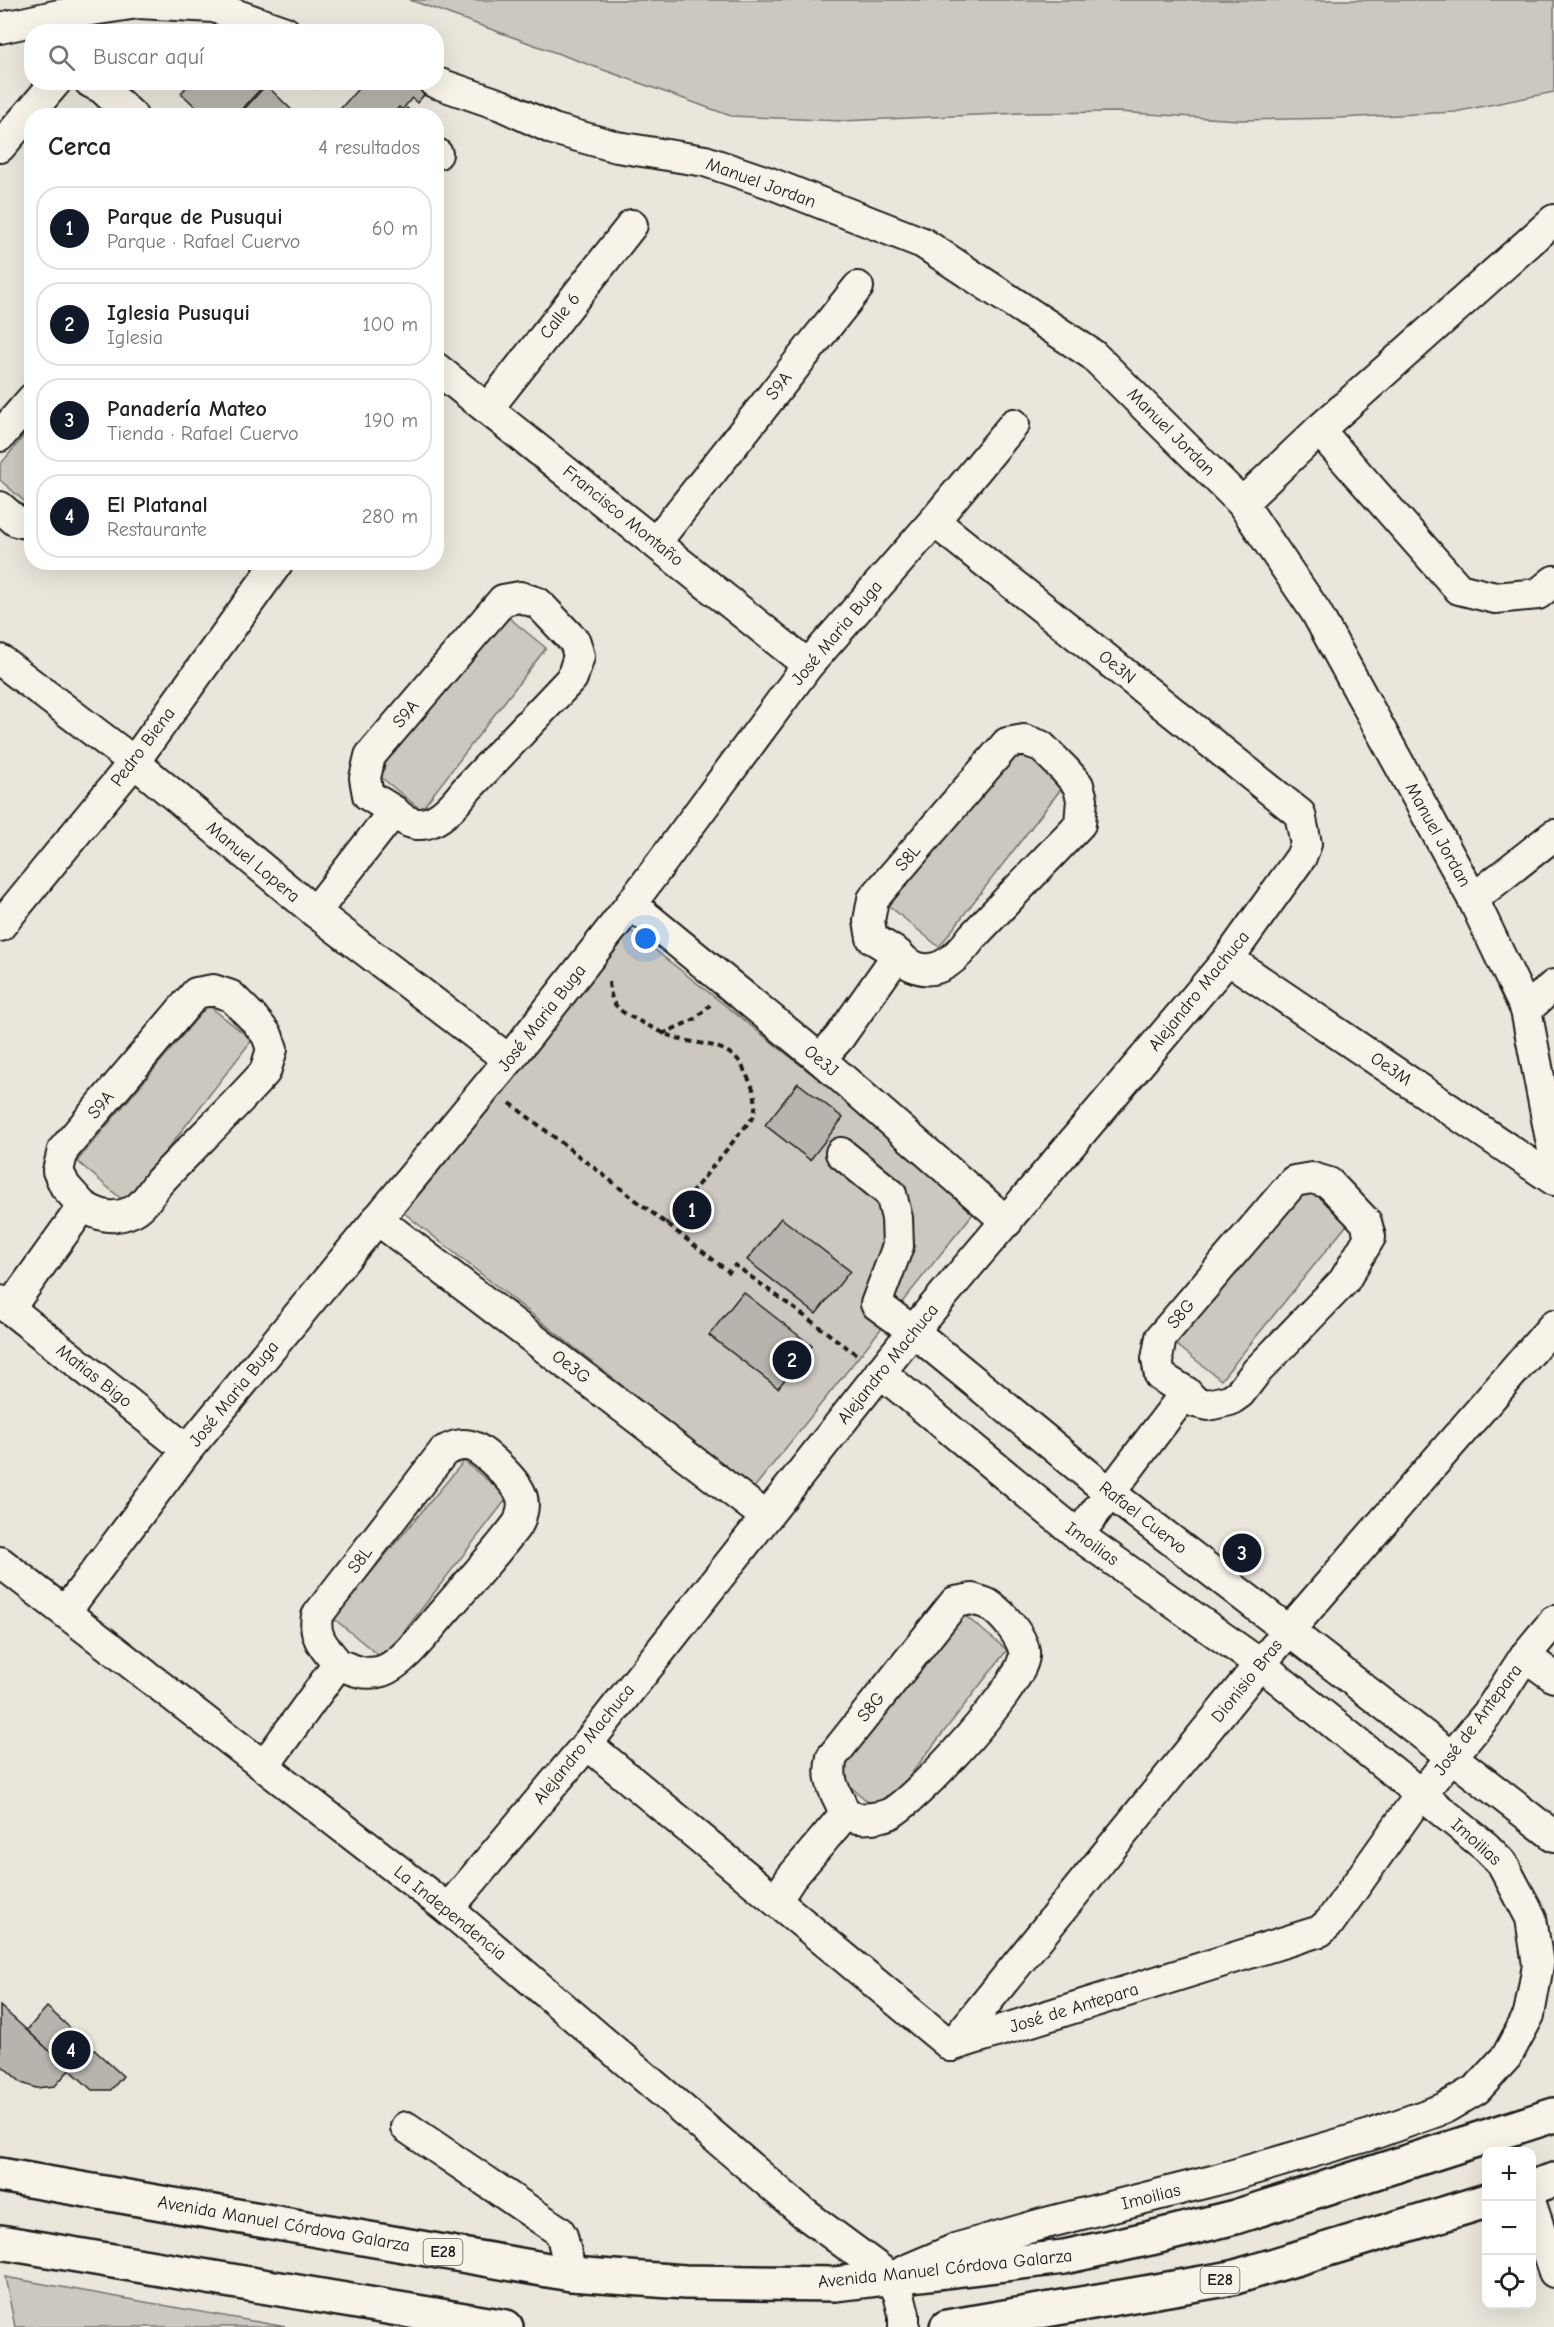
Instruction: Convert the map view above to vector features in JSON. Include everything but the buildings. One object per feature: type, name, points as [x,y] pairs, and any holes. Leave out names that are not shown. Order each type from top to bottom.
[{"type":"main road","name":"Avenida Manuel Córdova Galarza","points":[[0,2175],[571,2274],[685,2282],[835,2284],[1064,2257],[1151,2238],[1235,2217],[1554,2115]]},
{"type":"main road","points":[[1536,2186],[1554,2180]]},
{"type":"main road","name":"E28","points":[[947,2327],[1232,2278],[1482,2202]]},
{"type":"main road","points":[[0,2242],[394,2317],[506,2327]]},
{"type":"street","points":[[0,28],[59,15],[138,3],[214,7],[262,24]]},
{"type":"street","name":"Manuel Jordan","points":[[444,85],[501,105],[553,129],[617,147],[705,161],[770,183],[923,243],[1093,355],[1242,503],[1316,612],[1473,899],[1526,1010],[1554,1155]]},
{"type":"street","points":[[34,108],[49,90]]},
{"type":"street","points":[[104,90],[123,108]]},
{"type":"street","points":[[0,147],[24,119]]},
{"type":"street","points":[[1242,503],[1318,430],[1554,220]]},
{"type":"street","name":"Calle 6","points":[[489,407],[632,225]]},
{"type":"street","name":"S9A","points":[[656,542],[858,287]]},
{"type":"street","name":"Francisco Montaño","points":[[444,374],[489,407],[808,665]]},
{"type":"street","points":[[0,436],[24,408]]},
{"type":"street","name":"José Maria Buga","points":[[66,1611],[188,1450],[488,1086],[590,957],[808,665],[934,521],[1014,424]]},
{"type":"street","points":[[1318,430],[1459,589],[1495,598],[1538,594],[1554,581]]},
{"type":"street","name":"Oe3N","points":[[934,521],[1300,814]]},
{"type":"street","name":"Pedro Biena","points":[[0,926],[134,762],[273,570]]},
{"type":"street","name":"S9A","points":[[520,597],[538,603],[574,642],[579,656],[572,678],[465,791],[449,812],[439,819],[417,824],[403,821],[394,811],[368,795],[365,778],[370,756],[503,600],[520,597]]},
{"type":"street","name":"Manuel Lopera","points":[[0,660],[134,762],[315,912],[509,1060]]},
{"type":"street","name":"S8L","points":[[1023,740],[1041,746],[1078,785],[1082,799],[1080,824],[973,936],[957,957],[947,964],[925,969],[912,966],[898,954],[872,938],[869,921],[873,899],[1007,743],[1023,740]]},
{"type":"street","points":[[315,912],[394,811]]},
{"type":"street","name":"Alejandro Machuca","points":[[448,1909],[587,1744],[880,1372],[1228,959],[1301,857],[1306,844],[1300,814]]},
{"type":"street","points":[[1473,899],[1554,835]]},
{"type":"street","name":"Oe3J","points":[[631,904],[820,1059],[1007,1222]]},
{"type":"street","points":[[820,1059],[838,1038],[898,954]]},
{"type":"street","name":"Oe3M","points":[[1228,959],[1554,1180]]},
{"type":"street","points":[[1526,1010],[1554,985]]},
{"type":"street","name":"S9A","points":[[213,990],[231,996],[267,1035],[272,1049],[265,1072],[158,1184],[142,1205],[132,1212],[110,1217],[97,1214],[83,1206],[65,1186],[58,1171],[63,1150],[196,993],[213,990]]},
{"type":"street","name":"Rafael Cuervo","points":[[841,1153],[891,1194],[897,1218],[898,1246],[876,1304],[914,1331],[1109,1492],[1554,1836]]},
{"type":"street","name":"S8G","points":[[1312,1178],[1329,1184],[1366,1222],[1370,1237],[1344,1281],[1256,1372],[1240,1393],[1230,1400],[1208,1405],[1195,1402],[1186,1392],[1160,1376],[1157,1359],[1161,1337],[1294,1181],[1312,1178]]},
{"type":"street","points":[[5,1305],[83,1206]]},
{"type":"street","name":"Oe3G","points":[[377,1219],[765,1516]]},
{"type":"street","name":"Matias Bigo","points":[[5,1305],[188,1450]]},
{"type":"street","name":"Dionisio Bras","points":[[951,2046],[1260,1664],[1554,1324]]},
{"type":"street","name":"Imoilias","points":[[880,1372],[1078,1535],[1260,1664],[1486,1847],[1502,1863],[1531,1918],[1539,1965],[1529,2015],[1507,2056],[1478,2088],[1443,2109],[1370,2135],[1216,2180],[958,2248],[890,2277]]},
{"type":"street","points":[[1078,1535],[1186,1392]]},
{"type":"street","name":"S8L","points":[[459,1445],[474,1446],[509,1476],[521,1494],[524,1508],[519,1522],[500,1547],[394,1665],[382,1671],[366,1673],[338,1664],[317,1638],[315,1627],[317,1616],[444,1451],[459,1445]]},
{"type":"street","name":"La Independencia","points":[[0,1562],[448,1909],[805,2214],[890,2277]]},
{"type":"street","name":"S8G","points":[[972,1599],[989,1605],[1014,1630],[1024,1645],[1024,1658],[1020,1671],[972,1733],[921,1788],[900,1807],[888,1815],[868,1818],[855,1817],[846,1813],[832,1785],[829,1771],[832,1757],[955,1602],[972,1599]]},
{"type":"street","name":"José de Antepara","points":[[951,2046],[1320,1930],[1330,1922],[1420,1795],[1488,1713],[1525,1656],[1554,1621]]},
{"type":"street","name":"José de Antepara","points":[[1525,1656],[1554,1677]]},
{"type":"street","points":[[264,1766],[338,1664]]},
{"type":"street","points":[[587,1744],[951,2046]]},
{"type":"street","points":[[776,1901],[791,1878],[846,1813]]},
{"type":"street","points":[[406,2127],[558,2231],[562,2236],[571,2274]]},
{"type":"street","points":[[1536,2219],[1554,2272]]},
{"type":"street","points":[[890,2277],[899,2294],[904,2314],[904,2327]]},
{"type":"path","points":[[590,957],[608,972],[613,1004],[620,1011],[662,1034],[713,1044],[738,1059],[754,1089],[756,1104],[754,1116],[666,1224]]},
{"type":"path","points":[[662,1034],[695,1019],[729,984]]},
{"type":"path","points":[[488,1086],[729,1272],[735,1265],[880,1372]]},
{"type":"shaded area","points":[[410,0],[1554,0],[1554,92],[1455,112],[1340,118],[1238,120],[1118,112],[1022,113],[841,121],[731,116]]},
{"type":"shaded area","points":[[24,436],[24,501],[0,480],[0,465]]},
{"type":"shaded area","points":[[502,612],[546,648],[421,810],[371,769]]},
{"type":"shaded area","points":[[1020,749],[1064,785],[939,947],[889,906]]},
{"type":"shaded area","points":[[631,931],[979,1206],[753,1489],[404,1213]]},
{"type":"shaded area","points":[[208,1005],[252,1040],[126,1203],[77,1161]]},
{"type":"shaded area","points":[[1302,1183],[1350,1221],[1221,1380],[1173,1342]]},
{"type":"shaded area","points":[[464,1461],[508,1497],[383,1659],[333,1618]]},
{"type":"shaded area","points":[[963,1614],[1007,1650],[881,1813],[832,1771]]},
{"type":"shaded area","points":[[5,2277],[286,2327],[15,2327]]},
{"type":"place","name":"Parque de Pusuqui","points":[[692,1210]]},
{"type":"place","name":"Iglesia Pusuqui","points":[[792,1360]]},
{"type":"place","name":"Panadería Mateo","points":[[1242,1553]]},
{"type":"place","name":"El Platanal","points":[[71,2050]]}]
